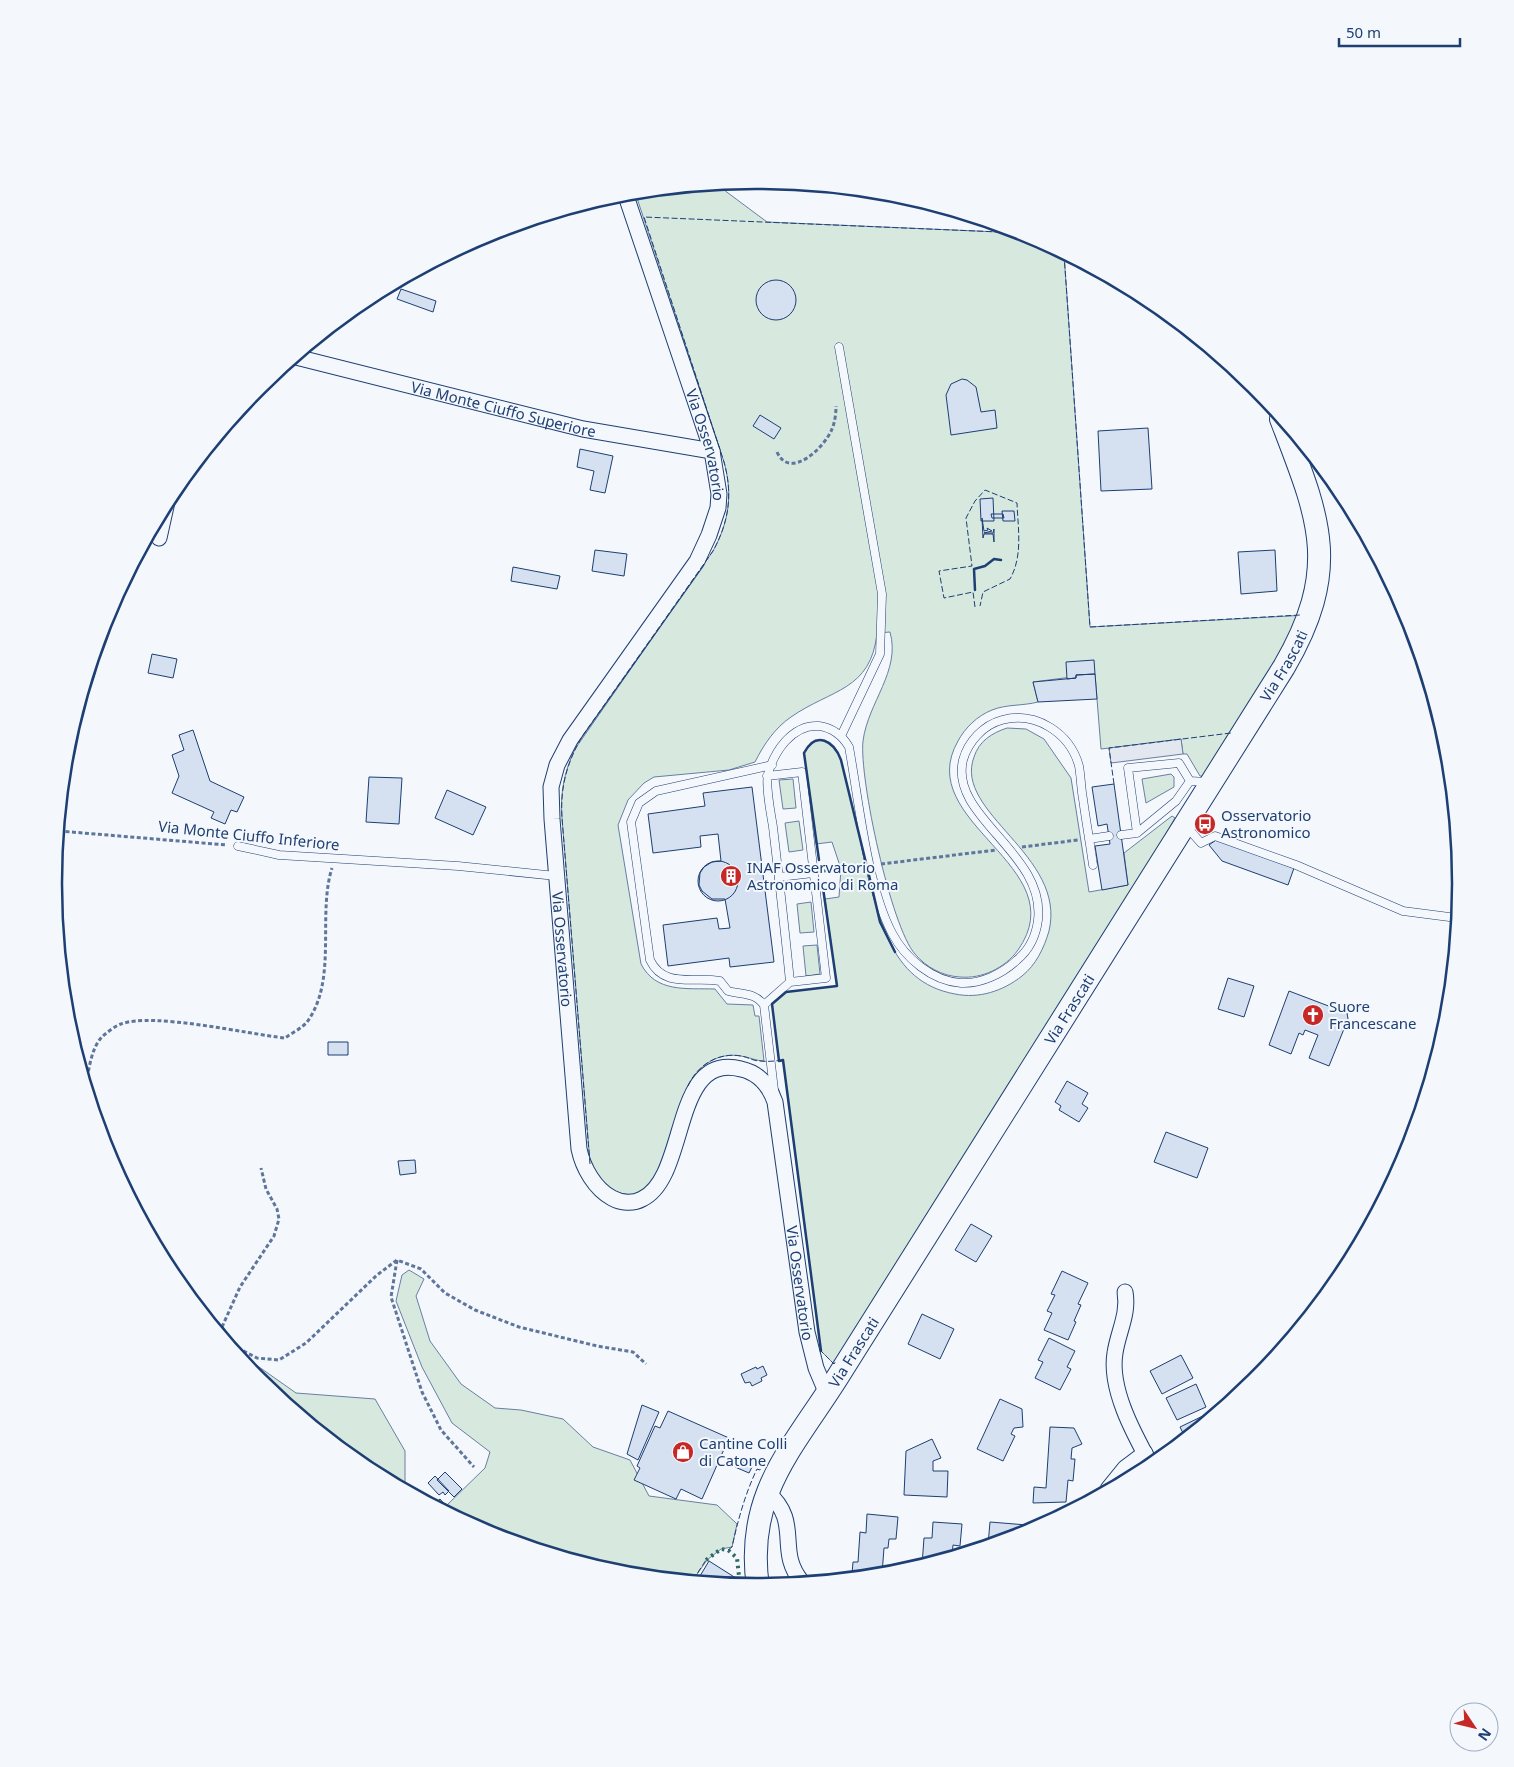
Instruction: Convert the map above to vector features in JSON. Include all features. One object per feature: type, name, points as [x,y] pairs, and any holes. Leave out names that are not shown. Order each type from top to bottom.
[{"type":"main road","name":"Via Frascati","points":[[758,1578],[756,1532],[767,1492],[790,1448],[827,1394],[1185,824],[1201,782],[1289,658],[1310,615],[1318,584],[1320,552],[1314,514],[1307,488],[1288,437]]},
{"type":"street","name":"Via Osservatorio","points":[[628,201],[712,451],[719,494],[714,522],[703,548],[640,642],[581,722],[557,765],[551,795],[579,1149],[583,1164],[596,1184],[612,1198],[625,1202],[640,1200],[653,1191],[667,1170],[693,1092],[704,1077],[717,1070],[734,1067],[754,1074],[767,1086],[775,1102],[806,1332],[813,1360],[827,1394]]},
{"type":"street","name":"Via Monte Ciuffo Superiore","points":[[302,359],[583,429],[712,451]]},
{"type":"street","points":[[159,538],[161,528]]},
{"type":"street","points":[[1125,1292],[1126,1308],[1115,1350],[1114,1374],[1121,1399],[1147,1458]]},
{"type":"street","points":[[1118,1476],[1134,1466]]},
{"type":"street","points":[[767,1492],[784,1511],[790,1558],[800,1577]]},
{"type":"lane","points":[[840,347],[882,594],[880,654],[841,736]]},
{"type":"lane","points":[[790,982],[767,776],[788,737],[802,728],[819,726],[835,731],[841,736],[848,747],[871,866],[887,923],[907,954],[922,968],[940,978],[961,983],[975,982],[1002,972],[1018,959],[1031,942],[1037,926],[1039,910],[1034,887],[1023,866],[970,800],[962,774],[964,759],[977,735],[992,723],[1013,718],[1033,719],[1049,726],[1064,738],[1079,765],[1093,866]]},
{"type":"lane","points":[[1121,835],[1137,833],[1176,800],[1201,782],[1179,763],[1128,768],[1137,833]]},
{"type":"lane","points":[[772,765],[656,791],[639,803],[631,822],[652,966],[662,975],[674,980],[720,981],[728,992],[751,995],[764,1005],[775,1102]]},
{"type":"lane","points":[[764,1005],[790,982],[826,978],[802,772],[767,776]]},
{"type":"lane","points":[[1185,824],[1201,843],[1215,836],[1296,865],[1403,911],[1451,917]]},
{"type":"lane","points":[[1089,839],[1109,836]]},
{"type":"lane","name":"Via Monte Ciuffo Inferiore","points":[[238,846],[279,855],[458,866],[556,876]]},
{"type":"lane","points":[[779,877],[813,873]]},
{"type":"path","points":[[777,452],[779,457],[788,464],[800,462],[812,454],[832,430],[836,402]]},
{"type":"path","name":"Via Monte Ciuffo Inferiore","points":[[65,831],[238,846]]},
{"type":"path","points":[[813,873],[1089,839]]},
{"type":"path","points":[[88,1071],[90,1061],[101,1038],[120,1024],[141,1020],[188,1024],[285,1038],[306,1022],[320,994],[325,947],[326,886],[335,858]]},
{"type":"path","points":[[223,1326],[240,1288],[274,1236],[279,1220],[277,1209],[266,1189],[261,1168]]},
{"type":"path","points":[[245,1352],[257,1358],[278,1360],[306,1343],[377,1275],[397,1260]]},
{"type":"path","points":[[397,1260],[421,1269],[445,1293],[475,1310],[520,1327],[597,1346],[634,1352],[646,1364]]},
{"type":"path","points":[[397,1260],[391,1298],[422,1392],[442,1430],[474,1467]]},
{"type":"shaded area","points":[[724,190],[767,222],[996,232],[1065,261],[1090,627],[1307,615],[1209,777],[1200,776],[1187,754],[1183,754],[1181,739],[1101,749],[1095,674],[1033,682],[1038,702],[992,710],[976,719],[968,727],[958,741],[950,770],[956,796],[972,821],[1013,869],[1027,893],[1030,920],[1018,950],[1013,956],[1000,967],[985,974],[968,977],[953,976],[941,973],[924,963],[915,954],[906,939],[896,915],[887,884],[871,818],[863,760],[863,741],[871,713],[888,673],[892,646],[890,632],[877,633],[873,652],[867,667],[858,678],[785,721],[770,737],[755,762],[729,770],[654,777],[644,783],[628,800],[618,825],[641,964],[647,973],[663,984],[683,988],[715,989],[727,1004],[753,1005],[755,1016],[759,1016],[764,1061],[741,1056],[725,1056],[717,1058],[698,1071],[689,1085],[662,1173],[641,1195],[623,1194],[605,1184],[590,1163],[562,818],[562,791],[568,766],[575,749],[713,551],[723,529],[728,508],[728,485],[724,462],[637,200]]},
{"type":"shaded area","points":[[1007,728],[1026,729],[1044,739],[1071,778],[1089,892],[1128,885],[1124,853],[1172,816],[1175,818],[1137,884],[834,1364],[821,1351],[783,1061],[779,1061],[772,1004],[786,992],[837,986],[825,899],[839,897],[841,869],[832,842],[816,844],[804,753],[809,746],[819,740],[834,748],[841,760],[875,901],[890,942],[901,960],[914,975],[932,987],[955,994],[982,994],[999,990],[1027,972],[1039,956],[1049,931],[1050,904],[1042,880],[1028,857],[993,817],[979,797],[972,777],[974,757],[979,746],[991,735]]},
{"type":"shaded area","points":[[1181,739],[1183,754],[1111,763],[1109,748]]},
{"type":"shaded area","points":[[1171,774],[1174,777],[1174,787],[1146,803],[1142,779]]},
{"type":"shaded area","points":[[793,779],[796,808],[783,809],[779,780]]},
{"type":"shaded area","points":[[799,821],[803,850],[789,852],[785,823]]},
{"type":"shaded area","points":[[811,902],[814,932],[800,933],[797,904]]},
{"type":"shaded area","points":[[817,945],[820,974],[806,976],[803,946]]},
{"type":"shaded area","points":[[409,1270],[424,1279],[416,1296],[430,1341],[461,1384],[495,1408],[521,1410],[563,1419],[593,1447],[630,1460],[649,1496],[717,1505],[737,1524],[732,1547],[721,1549],[707,1560],[696,1575],[666,1572],[622,1565],[534,1541],[491,1525],[447,1505],[485,1468],[490,1452],[452,1423],[422,1367],[396,1301],[402,1275]]},
{"type":"shaded area","points":[[258,1366],[296,1393],[375,1399],[405,1451],[405,1482],[371,1461],[334,1434],[299,1406]]},
{"type":"building","points":[[772,280],[780,280],[787,283],[793,289],[796,300],[793,311],[787,317],[780,320],[772,320],[765,317],[759,311],[756,304],[756,296],[759,289],[765,283]]},
{"type":"building","points":[[401,289],[436,301],[433,312],[397,299]]},
{"type":"building","points":[[962,379],[967,380],[976,387],[981,412],[995,410],[997,428],[951,435],[946,395],[951,384]]},
{"type":"building","points":[[760,415],[781,428],[774,439],[753,426]]},
{"type":"building","points":[[1148,428],[1152,489],[1101,491],[1098,431]]},
{"type":"building","points":[[580,449],[613,456],[605,493],[590,490],[594,471],[577,467]]},
{"type":"building","points":[[993,498],[994,521],[981,521],[980,499]]},
{"type":"building","points":[[1002,511],[1014,511],[1015,521],[1003,521]]},
{"type":"building","points":[[991,514],[1003,514],[1004,518],[992,518]]},
{"type":"building","points":[[982,518],[984,531],[988,530],[987,528],[992,531],[984,533],[993,533],[994,529],[994,542],[993,534],[984,534],[983,538]]},
{"type":"building","points":[[595,550],[627,554],[624,576],[592,571]]},
{"type":"building","points":[[1275,550],[1277,591],[1241,594],[1238,552]]},
{"type":"building","points":[[513,567],[560,576],[557,589],[511,581]]},
{"type":"building","points":[[152,654],[177,659],[173,678],[148,673]]},
{"type":"building","points":[[1094,660],[1095,674],[1076,675],[1076,678],[1067,679],[1066,662]]},
{"type":"building","points":[[1095,674],[1097,699],[1038,702],[1033,682],[1076,678],[1076,675]]},
{"type":"building","points":[[193,730],[210,781],[244,797],[237,812],[231,810],[225,824],[211,818],[214,812],[172,793],[179,776],[172,755],[184,750],[179,735]]},
{"type":"building","points":[[369,777],[402,778],[399,824],[366,822]]},
{"type":"building","points":[[1114,784],[1128,885],[1102,890],[1095,846],[1110,844],[1107,824],[1098,826],[1092,787]]},
{"type":"building","name":"INAF Osservatorio Astronomico di Roma","points":[[752,787],[774,962],[730,967],[729,958],[668,966],[663,925],[717,918],[719,929],[730,928],[725,899],[712,899],[702,891],[699,885],[700,873],[704,867],[712,862],[721,861],[718,834],[700,836],[701,847],[653,853],[648,814],[705,806],[703,793]]},
{"type":"building","points":[[447,790],[486,807],[473,835],[435,818]]},
{"type":"building","points":[[1216,840],[1294,868],[1288,885],[1222,861],[1209,845]]},
{"type":"building","points":[[718,861],[732,867],[738,881],[732,895],[718,901],[704,895],[698,881],[704,867]]},
{"type":"building","points":[[1228,978],[1254,986],[1244,1017],[1218,1009]]},
{"type":"building","points":[[1289,991],[1347,1013],[1348,1019],[1329,1066],[1309,1058],[1318,1035],[1305,1030],[1303,1035],[1299,1033],[1291,1054],[1269,1045]]},
{"type":"building","points":[[328,1042],[348,1042],[348,1055],[328,1055]]},
{"type":"building","points":[[1067,1081],[1088,1093],[1082,1104],[1088,1108],[1079,1122],[1059,1110],[1061,1106],[1055,1102]]},
{"type":"building","points":[[1166,1132],[1208,1148],[1197,1178],[1154,1162]]},
{"type":"building","points":[[415,1160],[416,1173],[400,1175],[398,1161]]},
{"type":"building","points":[[971,1224],[992,1236],[976,1262],[955,1250]]},
{"type":"building","points":[[1062,1271],[1088,1283],[1078,1304],[1081,1305],[1068,1340],[1044,1330],[1052,1313],[1047,1311],[1055,1295],[1051,1294]]},
{"type":"building","points":[[922,1314],[954,1329],[940,1359],[908,1344]]},
{"type":"building","points":[[1049,1338],[1075,1351],[1067,1367],[1071,1369],[1060,1390],[1035,1378],[1043,1362],[1038,1360]]},
{"type":"building","points":[[1181,1355],[1193,1378],[1162,1394],[1150,1371]]},
{"type":"building","points":[[763,1366],[767,1375],[761,1378],[762,1381],[752,1386],[750,1382],[745,1383],[741,1374]]},
{"type":"building","points":[[1196,1384],[1206,1407],[1177,1420],[1166,1398]]},
{"type":"building","points":[[1000,1399],[1022,1409],[1023,1427],[1014,1428],[1011,1434],[1015,1436],[1003,1461],[977,1449]]},
{"type":"building","points":[[642,1405],[659,1412],[638,1460],[627,1454]]},
{"type":"building","name":"Cantine Colli di Catone","points":[[668,1411],[729,1438],[702,1499],[681,1489],[676,1499],[634,1480],[640,1468],[637,1466],[655,1426],[660,1428]]},
{"type":"building","points":[[1202,1416],[1182,1432],[1180,1427]]},
{"type":"building","points":[[1050,1427],[1074,1428],[1082,1444],[1072,1448],[1071,1459],[1075,1459],[1073,1481],[1068,1480],[1066,1502],[1033,1503],[1034,1487],[1046,1488]]},
{"type":"building","points":[[932,1439],[941,1458],[933,1461],[933,1471],[948,1471],[947,1497],[904,1495],[906,1451]]},
{"type":"building","points":[[738,1460],[752,1467],[749,1473],[735,1467]]},
{"type":"building","points":[[445,1472],[462,1489],[454,1497],[437,1480]]},
{"type":"building","points":[[435,1476],[449,1491],[445,1495],[443,1492],[439,1495],[428,1483]]},
{"type":"building","points":[[867,1514],[898,1517],[896,1539],[889,1539],[888,1548],[884,1548],[883,1566],[852,1571],[853,1562],[858,1562],[860,1532],[866,1533]]},
{"type":"building","points":[[933,1522],[962,1524],[960,1546],[953,1545],[953,1549],[923,1558],[924,1538],[932,1538]]},
{"type":"building","points":[[990,1522],[1024,1525],[1023,1525],[989,1538]]},
{"type":"building","points":[[709,1561],[735,1578],[712,1577],[700,1576]]},
{"type":"hedge","points":[[706,1560],[721,1549],[728,1550],[737,1558],[739,1578]]},
{"type":"fence","points":[[590,1164],[562,818],[562,796],[566,775],[583,735],[713,551],[726,519],[729,497],[724,462],[644,217],[996,232]]},
{"type":"fence","points":[[1065,261],[1090,627],[1300,615]]},
{"type":"fence","points":[[975,607],[973,592],[944,598],[939,571],[972,566],[966,518],[975,501],[985,490],[1017,503],[1019,542],[1017,561],[1010,579],[983,592],[980,606]]},
{"type":"fence","points":[[1114,784],[1109,748],[1231,733]]},
{"type":"fence","points":[[688,1086],[697,1072],[716,1058],[732,1055],[763,1061],[783,1060],[821,1351],[834,1364],[836,1361]]},
{"type":"fence","points":[[728,1550],[732,1547],[742,1507],[753,1478],[757,1469],[760,1470],[766,1461]]},
{"type":"fence","points":[[696,1575],[706,1560]]},
{"type":"wall","points":[[975,590],[974,569],[985,566],[994,559],[1001,560]]},
{"type":"wall","points":[[819,860],[804,753],[809,746],[819,740],[829,743],[838,753],[841,760],[866,863]]},
{"type":"wall","points":[[868,871],[880,922],[895,952]]},
{"type":"wall","points":[[821,1351],[783,1060],[779,1061],[772,1004],[786,992],[837,986],[823,888]]},
{"type":"place","name":"Osservatorio Astronomico","points":[[1205,824]]},
{"type":"place","name":"INAF Osservatorio Astronomico di Roma","points":[[731,876]]},
{"type":"place","name":"Suore Francescane","points":[[1313,1015]]},
{"type":"place","name":"Cantine Colli di Catone","points":[[683,1452]]}]
